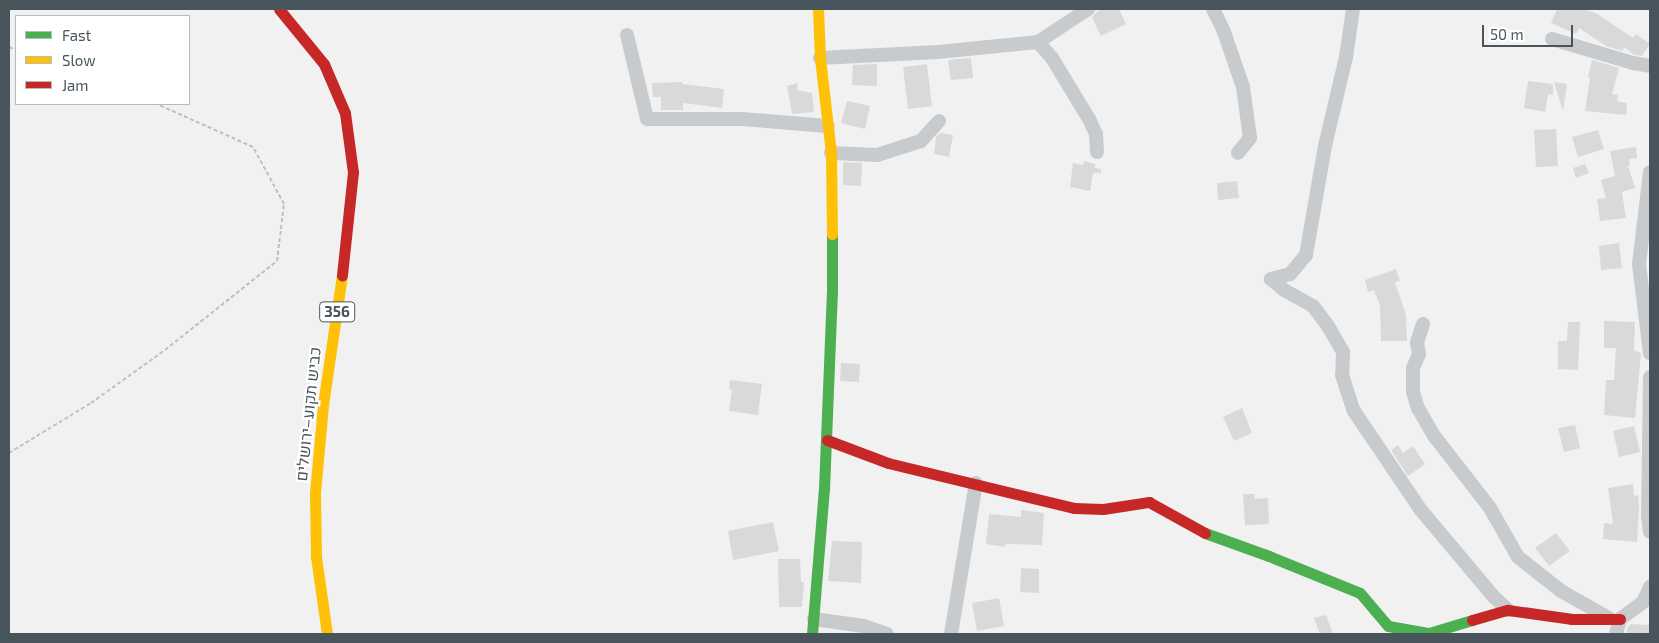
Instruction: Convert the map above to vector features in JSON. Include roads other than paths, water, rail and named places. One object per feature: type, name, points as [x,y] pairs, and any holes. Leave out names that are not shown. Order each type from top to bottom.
[{"type":"street","name":"כביש תקוע–ירושלים","points":[[279,9],[324,64],[345,113],[353,172],[341,287],[323,405],[315,493],[316,557],[327,634]]},
{"type":"street","points":[[812,634],[826,440],[832,291],[831,153],[820,58],[818,9]]},
{"type":"street","points":[[820,58],[938,52],[1038,42],[1088,9]]},
{"type":"street","points":[[1214,9],[1243,87],[1250,138],[1238,153]]},
{"type":"street","points":[[1353,9],[1346,58],[1325,146],[1306,255],[1290,274],[1271,280],[1284,290],[1313,306],[1328,326],[1343,352],[1342,376],[1354,411],[1420,509],[1493,596],[1508,610]]},
{"type":"street","points":[[627,35],[647,119],[742,119],[828,126]]},
{"type":"street","points":[[1552,39],[1633,64],[1650,66]]},
{"type":"street","points":[[1038,42],[1052,58],[1089,119],[1096,134],[1097,152]]},
{"type":"street","points":[[831,153],[877,155],[922,141],[939,121]]},
{"type":"street","points":[[1650,172],[1639,264],[1650,353]]},
{"type":"street","points":[[1423,324],[1417,343],[1419,354],[1413,368],[1413,392],[1418,408],[1435,437],[1490,508],[1518,557],[1561,592],[1616,619]]},
{"type":"street","points":[[1650,377],[1648,516],[1650,532]]},
{"type":"street","points":[[826,440],[888,462],[1074,508],[1103,509],[1149,502],[1213,538],[1269,556],[1360,592],[1388,626],[1429,633],[1508,610],[1572,619],[1616,619],[1643,602],[1650,587]]},
{"type":"street","points":[[951,634],[976,483]]},
{"type":"street","points":[[814,618],[864,626],[887,634]]},
{"type":"street","points":[[1616,619],[1616,634]]}]
